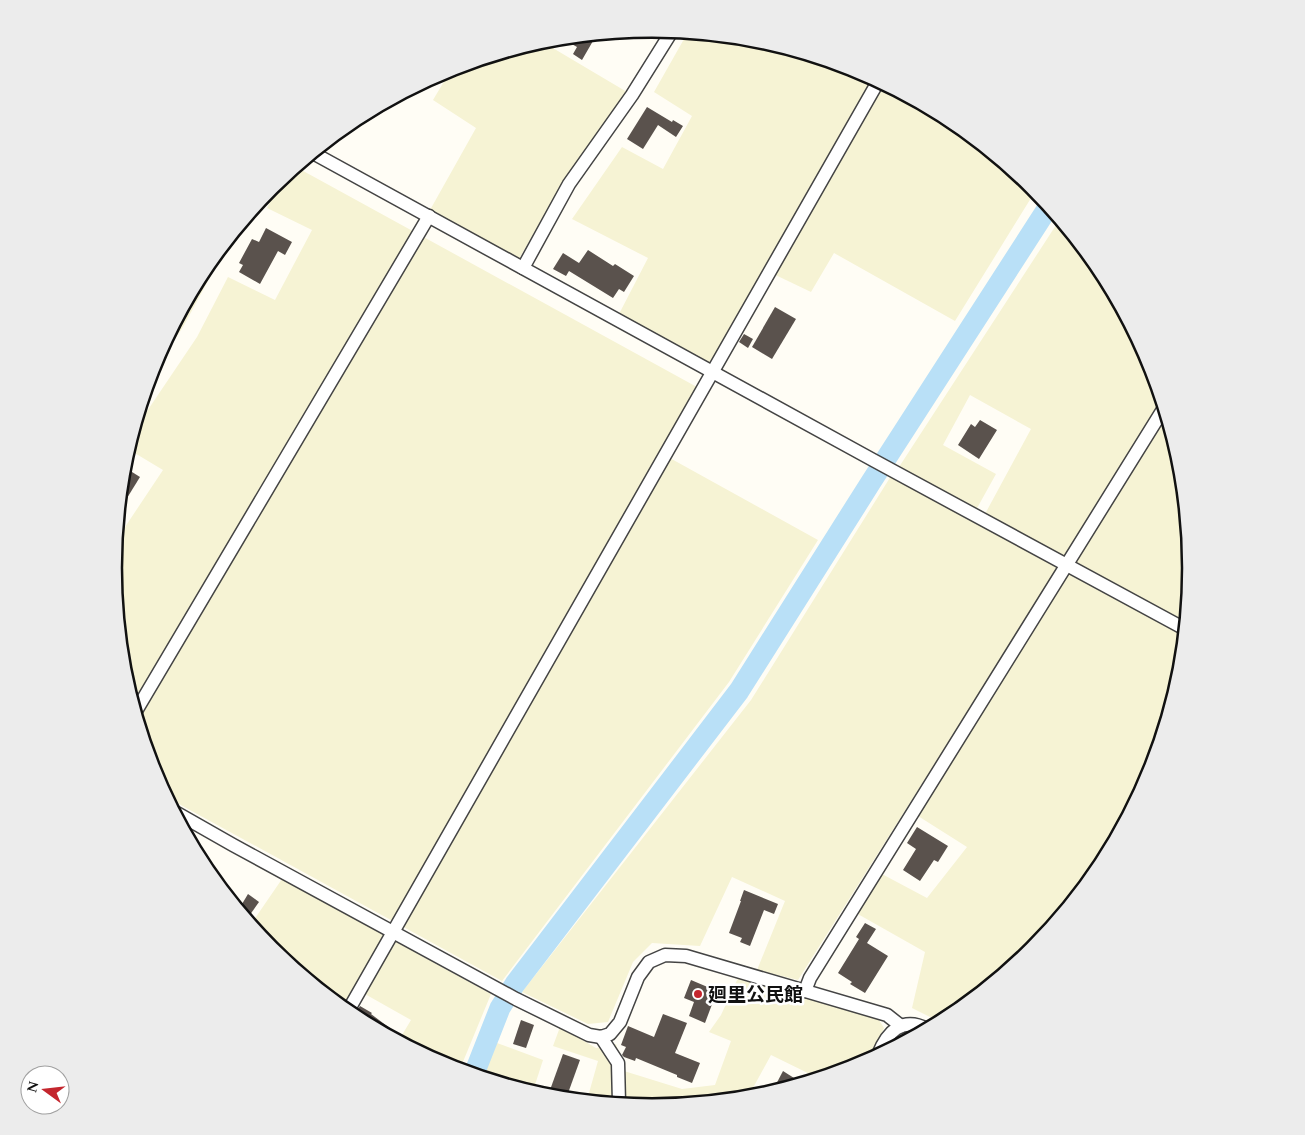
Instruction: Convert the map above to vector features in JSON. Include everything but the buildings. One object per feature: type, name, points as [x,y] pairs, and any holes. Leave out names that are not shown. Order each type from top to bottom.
[{"type":"street","points":[[523,268],[569,184],[632,95],[667,38]]},
{"type":"street","points":[[352,1004],[875,87]]},
{"type":"street","points":[[319,156],[1179,626]]},
{"type":"street","points":[[141,703],[429,216]]},
{"type":"street","points":[[805,991],[810,978],[1160,415]]},
{"type":"street","points":[[186,819],[499,990],[589,1035],[601,1037],[610,1034],[620,1022],[638,977],[649,962],[665,955],[686,956],[887,1015],[900,1026]]},
{"type":"street","points":[[883,1045],[889,1034],[900,1026],[919,1025]]},
{"type":"street","points":[[601,1037],[618,1063],[619,1096]]},
{"type":"shaded area","points":[[684,39],[722,42],[790,56],[855,78],[887,92],[918,109],[975,147],[1002,169],[1031,198],[955,321],[834,253],[811,292],[765,270],[709,364],[619,314],[648,258],[572,219],[622,147],[663,169],[692,116],[654,92]]},
{"type":"shaded area","points":[[552,47],[627,92],[564,180],[519,259],[430,210],[476,128],[433,100],[445,80],[482,66]]},
{"type":"shaded area","points":[[302,170],[706,392],[668,457],[818,540],[729,682],[502,981],[178,803],[151,738],[141,705],[127,637],[122,568],[124,528],[163,470],[135,453],[146,412],[197,337],[228,277],[275,300],[312,230],[267,208],[271,201]]},
{"type":"shaded area","points":[[1056,225],[1093,273],[1128,333],[1154,397],[1164,430],[1178,498],[1182,568],[1179,621],[985,514],[1031,429],[970,395],[943,445],[996,474],[976,510],[899,467]]},
{"type":"shaded area","points":[[213,272],[173,342],[194,302]]},
{"type":"shaded area","points":[[891,476],[1059,567],[798,980],[757,970],[785,901],[732,877],[700,946],[652,943],[633,962],[608,1022],[588,1024],[522,992],[751,700]]},
{"type":"shaded area","points":[[1069,573],[1178,632],[1172,671],[1154,738],[1128,802],[1093,862],[1051,917],[1027,942],[975,988],[931,1018],[912,1008],[925,952],[856,913],[880,873],[927,898],[967,847],[918,816]]},
{"type":"shaded area","points":[[282,879],[491,994],[463,1062],[402,1034],[411,1020],[356,989],[348,1001],[303,966],[255,918]]},
{"type":"shaded area","points":[[738,978],[879,1020],[884,1028],[875,1048],[809,1073],[771,1055],[753,1087],[722,1093],[652,1098],[589,1094],[598,1061],[553,1046],[560,1027],[596,1048],[616,1044],[624,1071],[682,1089],[715,1085],[731,1041],[709,1032],[721,1015]]},
{"type":"shaded area","points":[[497,1043],[543,1060],[535,1084],[486,1070]]},
{"type":"waterway","points":[[477,1067],[500,1008],[515,984],[739,691],[1045,212]]},
{"type":"place","name":"廻里公民館","points":[[698,994]]}]
